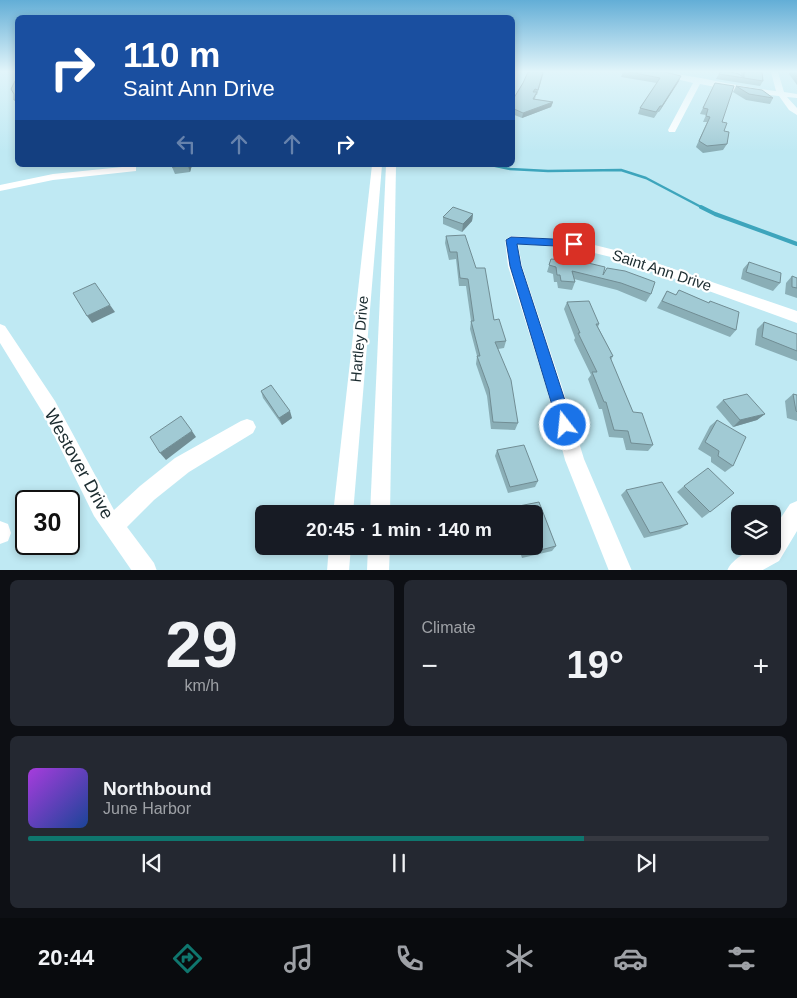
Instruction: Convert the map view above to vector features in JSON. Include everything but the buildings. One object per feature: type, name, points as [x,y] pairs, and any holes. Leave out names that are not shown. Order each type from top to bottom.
[{"type":"street","points":[[672,130],[688,99]]},
{"type":"street","points":[[783,99],[797,112]]},
{"type":"street","name":"Hartley Drive","points":[[344,505],[377,167]]},
{"type":"street","name":"Hartley Drive","points":[[380,505],[391,167]]},
{"type":"street","points":[[0,188],[53,177],[132,169]]},
{"type":"street","name":"Saint Ann Drive","points":[[621,570],[575,460],[555,390],[515,266],[511,240],[574,244],[627,256],[797,317]]},
{"type":"street","name":"Westover Drive","points":[[2,337],[49,407],[101,509],[146,570]]},
{"type":"street","points":[[113,526],[147,493],[182,465],[247,427]]},
{"type":"street","points":[[738,570],[770,553],[797,511]]},
{"type":"street","points":[[338,570],[339,555]]},
{"type":"street","points":[[378,570],[379,555]]},
{"type":"waterway","points":[[500,167],[548,171],[621,170],[646,178],[703,208]]},
{"type":"waterway","points":[[703,208],[797,244]]},
{"type":"route","points":[[565,425],[515,266],[511,240],[574,244]]}]
